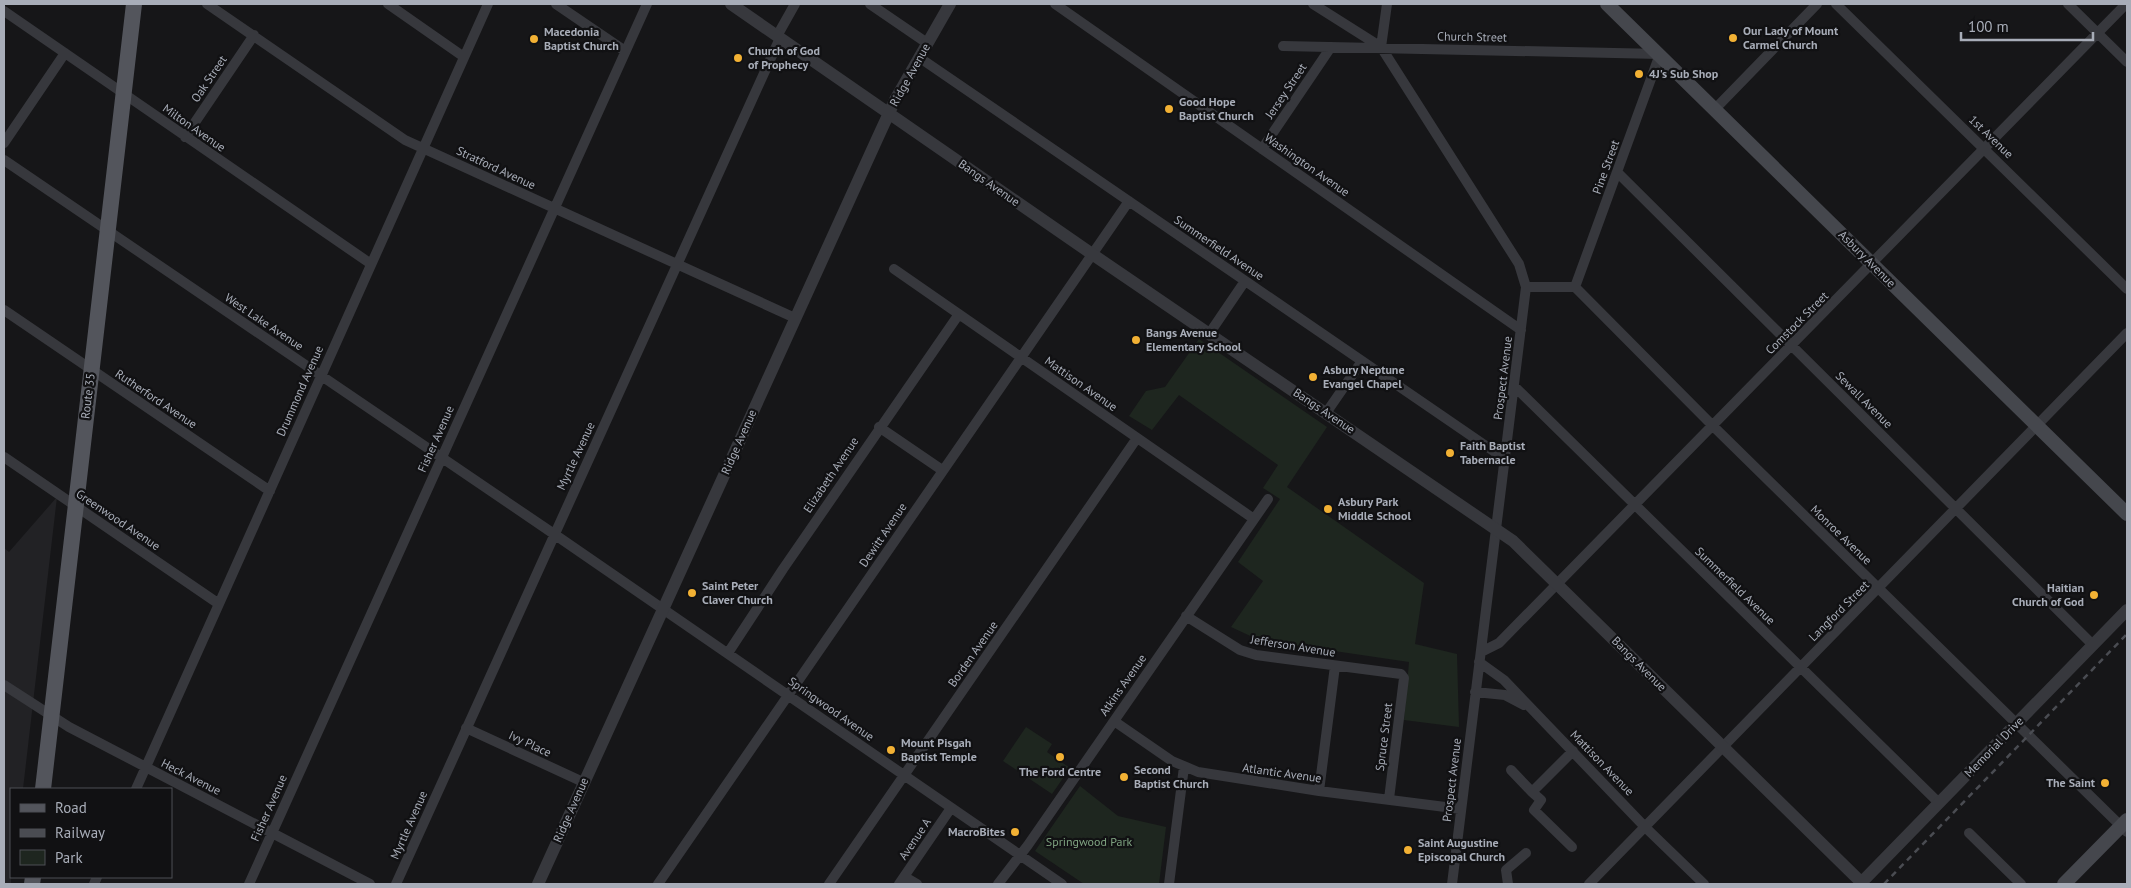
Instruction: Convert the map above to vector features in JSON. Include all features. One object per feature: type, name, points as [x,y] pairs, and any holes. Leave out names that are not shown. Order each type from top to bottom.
[{"type":"main road","name":"Route 35","points":[[43,788],[125,95],[134,4]]},
{"type":"main road","name":"Asbury Avenue","points":[[1607,4],[2127,514]]},
{"type":"main road","points":[[2064,884],[2125,826]]},
{"type":"street","name":"Stratford Avenue","points":[[208,4],[405,140],[795,318]]},
{"type":"street","points":[[388,4],[464,57]]},
{"type":"street","name":"Drummond Avenue","points":[[136,788],[488,4]]},
{"type":"street","points":[[556,4],[625,51]]},
{"type":"street","name":"Fisher Avenue","points":[[249,884],[647,4]]},
{"type":"street","name":"Bangs Avenue","points":[[731,4],[1092,254],[1497,529],[1521,548],[1862,884]]},
{"type":"street","name":"Myrtle Avenue","points":[[396,884],[795,4]]},
{"type":"street","points":[[870,4],[927,43]]},
{"type":"street","name":"Ridge Avenue","points":[[538,884],[889,113],[950,4]]},
{"type":"street","name":"Washington Avenue","points":[[1055,4],[1521,330]]},
{"type":"street","points":[[1314,4],[1382,48],[1387,4]]},
{"type":"street","points":[[1715,109],[1817,4]]},
{"type":"street","name":"1st Avenue","points":[[1836,4],[2127,289]]},
{"type":"street","points":[[2068,4],[2127,62]]},
{"type":"street","name":"Comstock Street","points":[[1480,657],[1500,643],[2126,4]]},
{"type":"street","name":"Milton Avenue","points":[[4,11],[371,264]]},
{"type":"street","name":"Oak Street","points":[[185,137],[254,35]]},
{"type":"street","name":"Church Street","points":[[1283,46],[1660,54]]},
{"type":"street","name":"Jersey Street","points":[[1262,149],[1331,47]]},
{"type":"street","name":"Prospect Avenue","points":[[1382,48],[1519,264],[1526,287],[1452,884]]},
{"type":"street","points":[[4,143],[65,53]]},
{"type":"street","name":"Pine Street","points":[[1574,287],[1618,173],[1660,54]]},
{"type":"street","name":"Summerfield Avenue","points":[[920,58],[1505,459]]},
{"type":"street","name":"West Lake Avenue","points":[[4,160],[609,572]]},
{"type":"street","name":"Sewall Avenue","points":[[1618,173],[2093,645]]},
{"type":"street","name":"Dewitt Avenue","points":[[658,884],[1129,201]]},
{"type":"street","name":"Mattison Avenue","points":[[894,269],[1254,519]]},
{"type":"street","points":[[1210,334],[1245,281]]},
{"type":"street","points":[[1526,287],[1574,287]]},
{"type":"street","name":"Monroe Avenue","points":[[1574,287],[1879,589],[2125,826]]},
{"type":"street","name":"Rutherford Avenue","points":[[4,310],[270,491]]},
{"type":"street","name":"Elizabeth Avenue","points":[[728,653],[879,427],[959,314]]},
{"type":"street","name":"Langford Street","points":[[1589,884],[1957,510],[2127,333]]},
{"type":"street","points":[[1326,413],[1362,361]]},
{"type":"street","name":"Summerfield Avenue","points":[[1515,387],[1939,803]]},
{"type":"street","points":[[879,427],[942,470]]},
{"type":"street","name":"Borden Avenue","points":[[829,884],[1137,438]]},
{"type":"street","name":"Greenwood Avenue","points":[[4,457],[219,604]]},
{"type":"street","name":"Atkins Avenue","points":[[998,884],[1268,499]]},
{"type":"street","name":"Springwood Avenue","points":[[609,572],[1062,884]]},
{"type":"street","name":"Memorial Drive","points":[[1862,884],[2127,610]]},
{"type":"street","name":"Jefferson Avenue","points":[[1186,616],[1240,650],[1270,657],[1401,674],[1404,678]]},
{"type":"street","name":"Mattison Avenue","points":[[1480,657],[1704,884]]},
{"type":"street","points":[[1319,791],[1335,666]]},
{"type":"street","name":"Spruce Street","points":[[1389,799],[1404,678]]},
{"type":"street","name":"Heck Avenue","points":[[4,685],[69,727],[370,884]]},
{"type":"street","points":[[1475,692],[1505,695],[1536,712]]},
{"type":"street","name":"Atlantic Avenue","points":[[1114,721],[1184,767],[1212,775],[1461,810]]},
{"type":"street","name":"Ivy Place","points":[[466,728],[584,782]]},
{"type":"street","points":[[1532,792],[1573,751]]},
{"type":"street","points":[[1169,884],[1184,767]]},
{"type":"street","points":[[1511,770],[1541,800],[1534,810],[1572,847]]},
{"type":"street","name":"Avenue A","points":[[902,880],[951,808]]},
{"type":"street","points":[[1969,833],[2021,884]]},
{"type":"street","points":[[1508,884],[1506,870],[1526,853]]},
{"type":"street","points":[[902,880],[917,884]]},
{"type":"shaded area","points":[[57,497],[23,788],[10,788],[11,884],[4,884],[4,548],[9,552]]},
{"type":"green space","points":[[1199,339],[1327,427],[1287,487],[1424,583],[1415,644],[1457,654],[1459,727],[1404,720],[1409,662],[1259,640],[1231,627],[1263,581],[1238,562],[1280,499],[1263,488],[1278,465],[1179,395],[1152,430],[1129,416],[1146,391],[1165,387]]},
{"type":"green space","points":[[1026,727],[1052,744],[1047,752],[1070,768],[1052,794],[1003,761]]},
{"type":"green space","name":"Springwood Park","points":[[1080,786],[1118,816],[1166,827],[1159,884],[1084,884],[1035,851]]},
{"type":"railway","points":[[1884,884],[2127,634]]},
{"type":"place","name":"Our Lady of Mount Carmel Church","points":[[1733,38]]},
{"type":"place","name":"Macedonia Baptist Church","points":[[534,39]]},
{"type":"place","name":"Church of God of Prophecy","points":[[738,58]]},
{"type":"place","name":"4J's Sub Shop","points":[[1639,74]]},
{"type":"place","name":"Good Hope Baptist Church","points":[[1169,109]]},
{"type":"place","name":"Bangs Avenue Elementary School","points":[[1136,340]]},
{"type":"place","name":"Asbury Neptune Evangel Chapel","points":[[1313,377]]},
{"type":"place","name":"Faith Baptist Tabernacle","points":[[1450,453]]},
{"type":"place","name":"Asbury Park Middle School","points":[[1328,509]]},
{"type":"place","name":"Saint Peter Claver Church","points":[[692,593]]},
{"type":"place","name":"Haitian Church of God","points":[[2094,595]]},
{"type":"place","name":"Mount Pisgah Baptist Temple","points":[[891,750]]},
{"type":"place","name":"The Ford Centre","points":[[1060,757]]},
{"type":"place","name":"Second Baptist Church","points":[[1124,777]]},
{"type":"place","name":"The Saint","points":[[2105,783]]},
{"type":"place","name":"MacroBites","points":[[1015,832]]},
{"type":"place","name":"Saint Augustine Episcopal Church","points":[[1408,850]]}]
